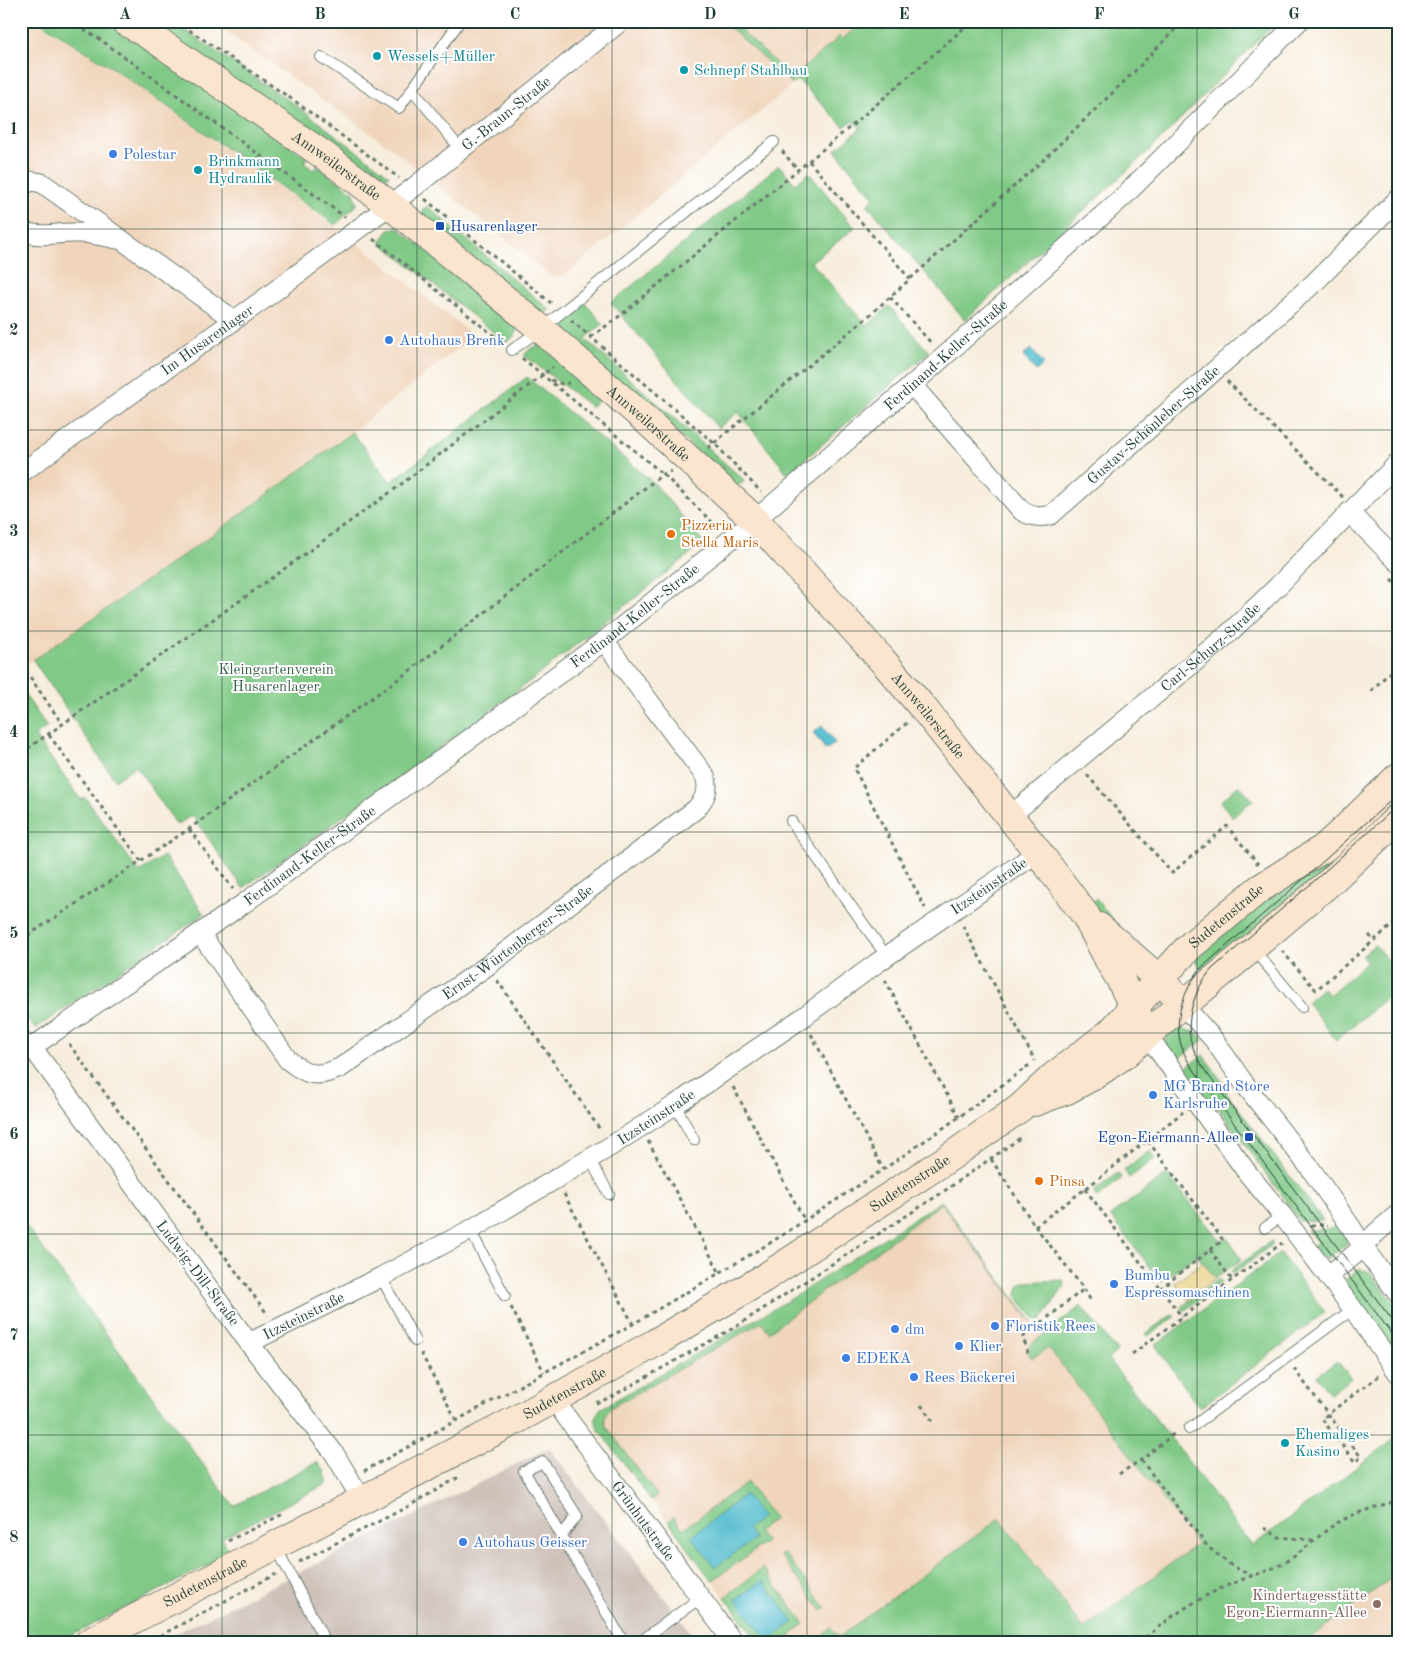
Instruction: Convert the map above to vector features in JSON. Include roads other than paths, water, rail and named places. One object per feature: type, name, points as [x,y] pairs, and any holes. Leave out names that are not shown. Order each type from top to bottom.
[{"type":"main road","name":"Annweilerstraße","points":[[124,21],[154,39],[322,154],[551,320],[647,422],[764,512],[1010,816],[1086,916],[1135,1008],[1147,1036]]},
{"type":"main road","name":"Sudetenstraße","points":[[88,1643],[281,1557],[356,1490],[554,1399],[764,1278],[947,1159],[1020,1108],[1054,1076],[1111,1032],[1189,947],[1259,889],[1324,848],[1398,777]]},
{"type":"main road","name":"Sudetenstraße","points":[[1020,1108],[1067,1090],[1124,1055],[1182,1004],[1265,947],[1398,818]]},
{"type":"main road","name":"Annweilerstraße","points":[[1086,916],[1160,980],[1182,1004]]},
{"type":"street","name":"Ferdinand-Keller-Straße","points":[[27,1039],[58,1029],[244,904],[604,640],[764,512],[945,357],[1123,197],[1299,21]]},
{"type":"street","name":"G.-Braun-Straße","points":[[390,205],[461,150],[616,23]]},
{"type":"street","points":[[21,186],[31,181],[42,183],[234,320]]},
{"type":"street","name":"Gustav-Schönleber-Straße","points":[[912,385],[1022,511],[1029,516],[1036,517],[1051,515],[1315,282],[1398,199]]},
{"type":"street","name":"Im Husarenlager","points":[[21,473],[390,205]]},
{"type":"street","points":[[21,231],[32,235],[93,234],[123,240]]},
{"type":"street","name":"Carl-Schurz-Straße","points":[[1010,816],[1227,635],[1278,586],[1398,463]]},
{"type":"street","points":[[1351,510],[1398,562]]},
{"type":"street","name":"Ernst-Würtenberger-Straße","points":[[200,933],[288,1060],[302,1072],[317,1075],[340,1068],[487,966],[696,809],[708,792],[705,776],[604,640]]},
{"type":"street","name":"Itzsteinstraße","points":[[249,1343],[470,1230],[611,1146],[675,1105],[802,1018],[1038,852]]},
{"type":"street","points":[[1182,1004],[1214,1040],[1246,1086],[1310,1168],[1363,1247],[1398,1294]]},
{"type":"street","points":[[1147,1036],[1249,1175],[1282,1215],[1299,1229],[1328,1276],[1395,1369]]},
{"type":"street","name":"Ludwig-Dill-Straße","points":[[27,1039],[249,1343],[334,1453],[356,1490]]},
{"type":"street","points":[[1328,1276],[1398,1214]]},
{"type":"street","name":"Grünhutstraße","points":[[554,1399],[734,1643]]},
{"type":"lane","points":[[320,57],[399,108],[460,21]]},
{"type":"lane","points":[[412,89],[461,150]]},
{"type":"lane","points":[[512,350],[774,142]]},
{"type":"lane","points":[[791,821],[882,960]]},
{"type":"lane","points":[[1265,947],[1302,1007]]},
{"type":"lane","points":[[675,1105],[694,1140]]},
{"type":"lane","points":[[590,1159],[609,1194]]},
{"type":"lane","points":[[1265,1228],[1282,1215]]},
{"type":"lane","points":[[470,1230],[505,1296]]},
{"type":"lane","points":[[381,1277],[415,1341]]},
{"type":"lane","points":[[1189,1430],[1353,1309]]},
{"type":"lane","points":[[562,1535],[577,1516],[542,1462],[524,1470],[624,1643]]},
{"type":"lane","points":[[281,1557],[326,1643]]},
{"type":"lane","points":[[638,1643],[700,1598]]},
{"type":"water","points":[[1031,349],[1044,364],[1036,371],[1023,356]]},
{"type":"water","points":[[822,726],[835,743],[826,750],[813,733]]},
{"type":"water","points":[[745,1494],[762,1517],[747,1529],[755,1539],[715,1567],[691,1537]]},
{"type":"water","points":[[763,1581],[794,1622],[768,1641],[736,1599]]},
{"type":"tram line","points":[[1398,794],[1200,969],[1186,992],[1179,1016],[1178,1029],[1184,1053],[1191,1066],[1398,1342]]},
{"type":"tram line","points":[[1398,805],[1313,882],[1212,969],[1196,995],[1189,1025],[1193,1049],[1206,1072],[1398,1328]]},
{"type":"place","name":"Wessels+Müller","points":[[377,56]]},
{"type":"place","name":"Schnepf Stahlbau","points":[[684,70]]},
{"type":"place","name":"Polestar","points":[[113,154]]},
{"type":"place","name":"Brinkmann Hydraulik","points":[[198,170]]},
{"type":"place","name":"Husarenlager","points":[[440,226]]},
{"type":"place","name":"Autohaus Brenk","points":[[389,340]]},
{"type":"place","name":"Pizzeria Stella Maris","points":[[671,534]]},
{"type":"place","name":"MG Brand Store Karlsruhe","points":[[1153,1095]]},
{"type":"place","name":"Egon-Eiermann-Allee","points":[[1249,1137]]},
{"type":"place","name":"Pinsa","points":[[1039,1181]]},
{"type":"place","name":"Bumbu Espressomaschinen","points":[[1114,1284]]},
{"type":"place","name":"Floristik Rees","points":[[995,1326]]},
{"type":"place","name":"dm","points":[[895,1329]]},
{"type":"place","name":"Klier","points":[[959,1346]]},
{"type":"place","name":"EDEKA","points":[[846,1358]]},
{"type":"place","name":"Rees Bäckerei","points":[[914,1377]]},
{"type":"place","name":"Ehemaliges Kasino","points":[[1285,1443]]},
{"type":"place","name":"Autohaus Geisser","points":[[463,1542]]},
{"type":"place","name":"Kindertagesstätte Egon-Eiermann-Allee","points":[[1377,1604]]},
{"type":"park label","name":"Kleingartenverein Husarenlager","points":[[276,678]]}]
